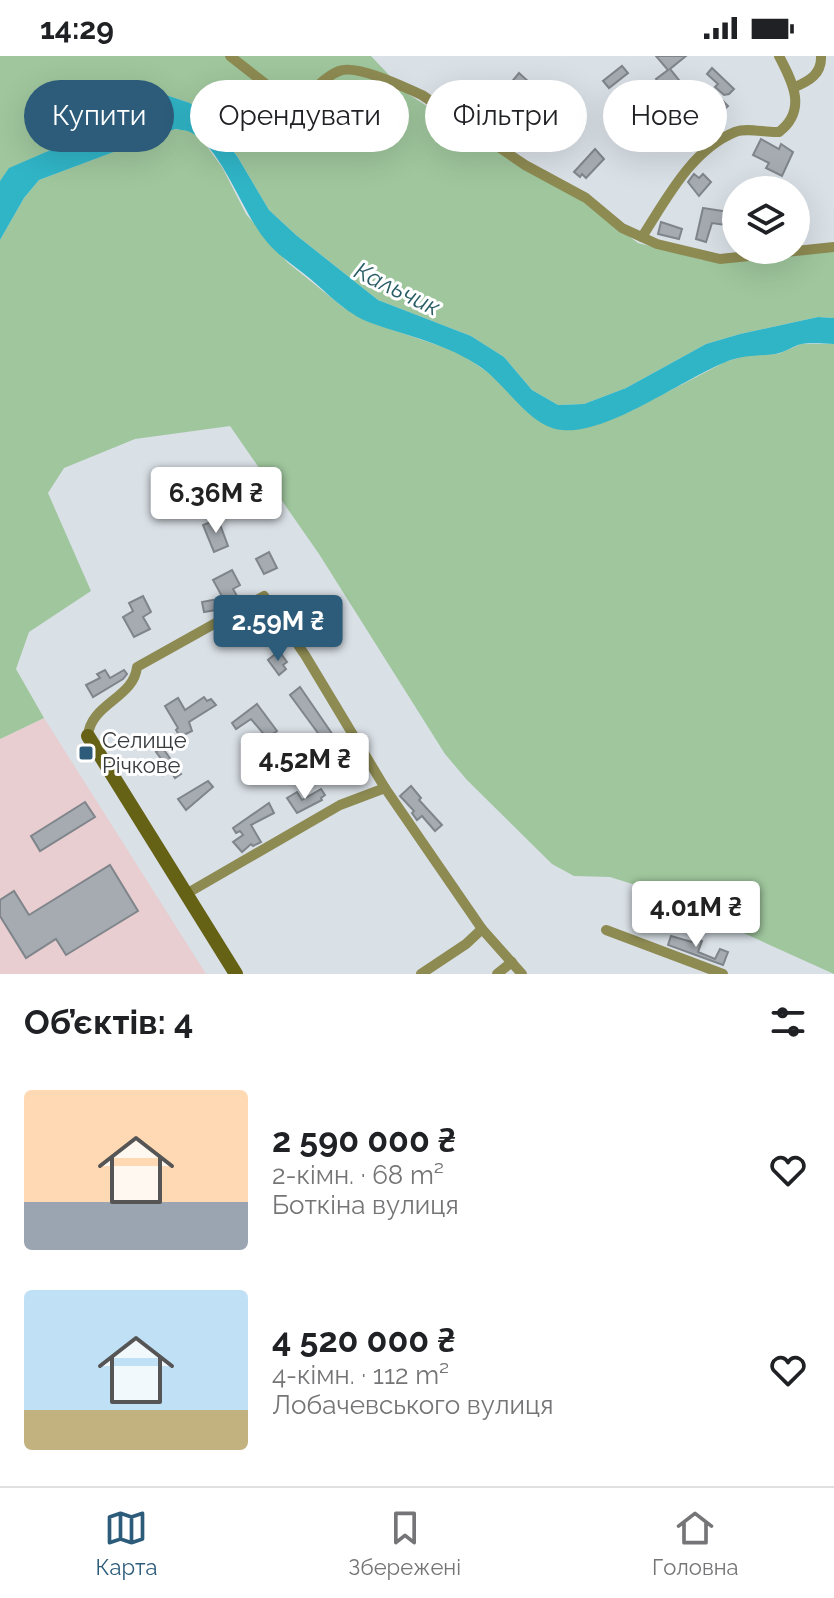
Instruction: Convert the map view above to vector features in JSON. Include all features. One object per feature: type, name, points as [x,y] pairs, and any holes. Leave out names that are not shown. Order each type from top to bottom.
[{"type":"street","points":[[230,56],[285,99],[302,98],[330,76],[345,69],[357,70],[405,87],[422,95],[525,165],[586,198],[622,228],[669,248],[720,259],[834,247]]},
{"type":"street","points":[[642,237],[682,174],[710,149],[737,131],[773,133],[782,129],[793,111],[796,96],[795,87],[779,56]]},
{"type":"street","points":[[795,87],[814,76],[821,64],[821,56]]},
{"type":"street","points":[[236,974],[88,736],[89,726],[96,715],[128,687],[136,677],[137,667],[264,596],[305,655],[385,788],[482,929],[522,974]]},
{"type":"street","points":[[186,894],[340,805],[385,788]]},
{"type":"street","points":[[421,974],[466,944],[482,929]]},
{"type":"street","points":[[606,930],[723,974]]},
{"type":"street","points":[[497,974],[512,962]]},
{"type":"shaded area","points":[[44,718],[206,974],[0,974],[0,739]]},
{"type":"green space","points":[[0,56],[371,56],[394,80],[190,80],[190,103],[174,98],[174,80],[24,80],[24,152],[47,152],[10,168],[0,181]]},
{"type":"green space","points":[[409,95],[425,105],[425,152],[499,152],[575,196],[638,243],[703,260],[722,259],[722,264],[810,264],[810,252],[834,250],[834,318],[818,317],[706,344],[626,388],[584,404],[558,405],[532,390],[504,357],[471,336],[378,300],[269,210],[234,152],[409,152]]},
{"type":"green space","points":[[174,129],[190,131],[190,152],[211,152],[246,214],[287,262],[344,308],[369,322],[458,352],[499,380],[527,412],[586,427],[629,412],[725,362],[747,355],[778,354],[801,344],[834,344],[834,974],[642,887],[610,877],[574,876],[552,864],[445,754],[319,554],[230,426],[135,439],[64,468],[48,493],[91,591],[29,632],[16,669],[44,718],[0,739],[0,240],[24,198],[39,180],[113,152],[174,152]]},
{"type":"water","points":[[174,98],[190,103],[190,132],[175,129]]},
{"type":"water","points":[[46,152],[114,152],[39,180],[24,198],[0,240],[0,181],[9,168]]},
{"type":"water","points":[[234,152],[269,210],[378,300],[471,336],[504,357],[532,390],[558,405],[584,404],[626,388],[706,344],[740,334],[818,317],[834,318],[834,344],[802,344],[778,353],[734,359],[601,424],[581,429],[551,428],[530,414],[482,368],[469,360],[442,347],[361,319],[343,307],[267,242],[213,153]]},
{"type":"building","points":[[656,56],[686,56],[670,69],[679,80],[657,80],[668,70]]},
{"type":"building","points":[[622,66],[628,73],[619,80],[604,80]]},
{"type":"building","points":[[712,68],[725,80],[714,80],[707,74]]},
{"type":"building","points":[[519,73],[527,80],[513,80]]},
{"type":"building","points":[[727,82],[734,89],[727,94]]},
{"type":"building","points":[[761,139],[779,149],[781,144],[793,152],[782,176],[766,168],[769,163],[753,155]]},
{"type":"building","points":[[595,149],[604,159],[586,178],[582,174],[580,177],[574,172]]},
{"type":"building","points":[[694,174],[699,178],[703,174],[711,182],[699,196],[688,182]]},
{"type":"building","points":[[703,208],[722,211],[722,224],[712,223],[706,242],[696,239]]},
{"type":"building","points":[[661,222],[682,229],[679,239],[658,234]]},
{"type":"building","points":[[218,519],[228,546],[214,552],[203,525]]},
{"type":"building","points":[[269,552],[277,568],[264,574],[256,559]]},
{"type":"building","points":[[232,570],[240,585],[233,589],[237,596],[241,596],[216,610],[204,612],[202,602],[223,598],[213,580]]},
{"type":"building","points":[[143,596],[151,612],[143,617],[150,629],[134,637],[123,617],[133,611],[129,603]]},
{"type":"building","points":[[313,598],[325,612],[313,622],[302,607]]},
{"type":"building","points":[[279,651],[287,662],[283,665],[286,669],[279,675],[268,660]]},
{"type":"building","points":[[105,670],[110,678],[124,670],[127,674],[93,697],[86,685],[100,678],[97,674]]},
{"type":"building","points":[[300,687],[335,738],[326,744],[290,695]]},
{"type":"building","points":[[204,697],[216,705],[189,722],[192,731],[180,737],[165,706],[178,698],[185,710]]},
{"type":"building","points":[[257,704],[277,731],[267,738],[251,719],[236,729],[232,723]]},
{"type":"building","points":[[162,747],[181,774],[175,778],[170,770],[163,775],[159,769],[165,764],[156,752]]},
{"type":"building","points":[[208,781],[213,787],[186,810],[178,799]]},
{"type":"building","points":[[411,786],[421,798],[419,800],[442,825],[435,831],[422,816],[417,820],[412,813],[414,811],[400,796]]},
{"type":"building","points":[[321,789],[325,795],[322,800],[297,813],[287,798],[297,792],[302,800]]},
{"type":"building","points":[[85,802],[95,817],[40,851],[31,836]]},
{"type":"building","points":[[269,803],[274,813],[251,825],[261,842],[251,844],[242,852],[233,842],[243,835],[233,828]]},
{"type":"building","points":[[110,865],[138,911],[66,955],[56,939],[26,958],[0,916],[0,900],[14,891],[29,915]]},
{"type":"building","points":[[671,936],[692,942],[694,938],[702,941],[698,952],[715,959],[720,949],[728,952],[723,965],[668,945]]},
{"type":"place","name":"Селище Річкове","points":[[86,753]]},
{"type":"water label","name":"Кальчик","points":[[397,289]]}]
